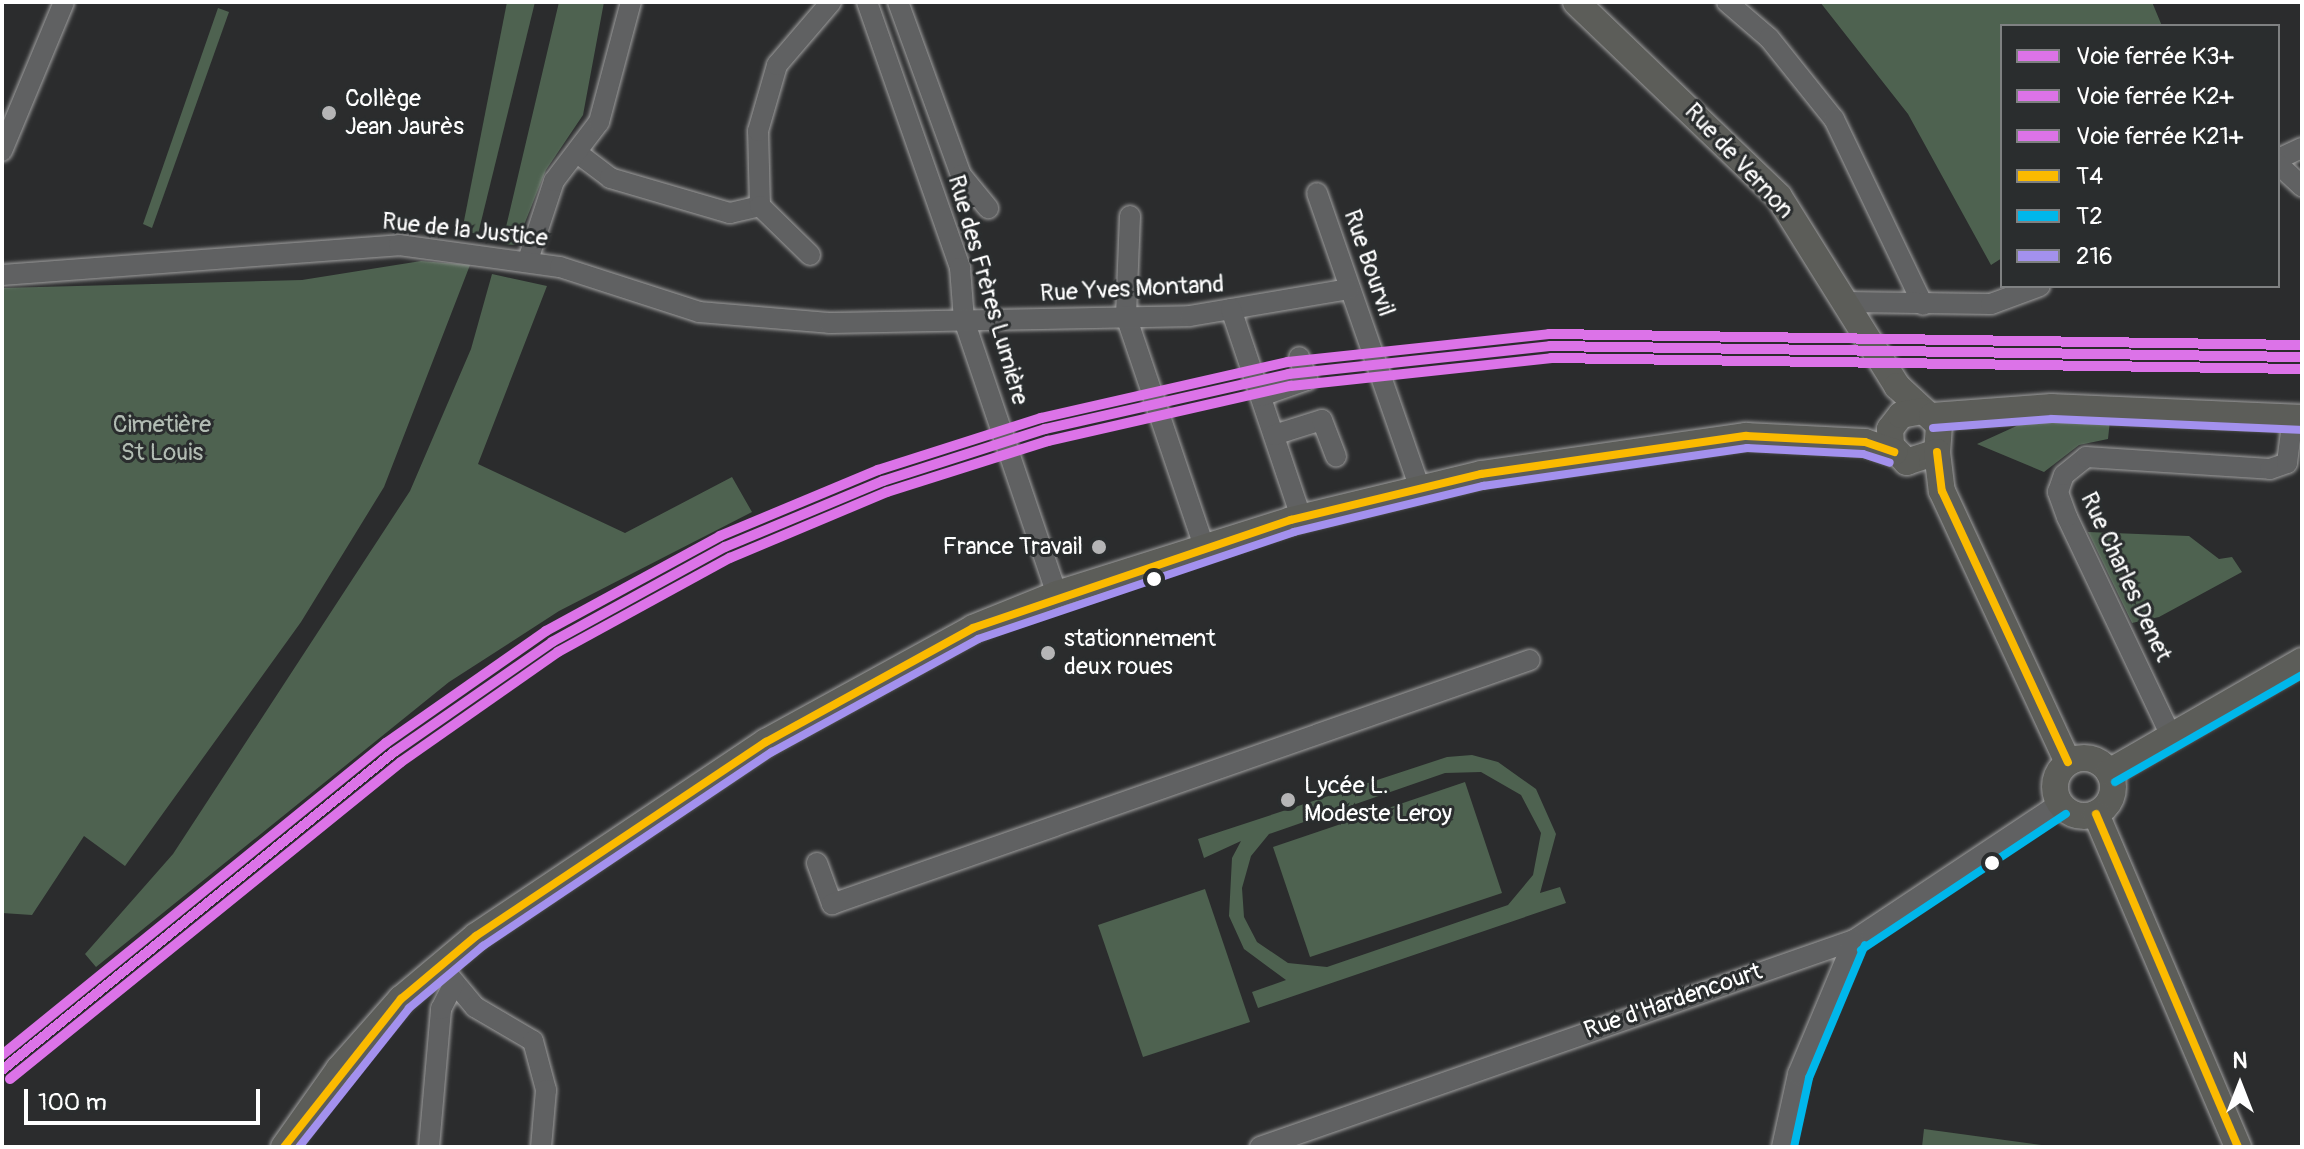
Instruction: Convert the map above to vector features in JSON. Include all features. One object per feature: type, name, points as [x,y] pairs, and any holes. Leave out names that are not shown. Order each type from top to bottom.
[{"type":"main road","name":"Rue de Vernon","points":[[1576,2],[1779,197],[1892,378],[2068,762]]},
{"type":"main road","points":[[284,1147],[339,1069],[557,879],[830,703],[1057,594],[1301,517],[1419,486],[1746,436],[1865,442],[1916,435],[1997,411],[2298,418]]},
{"type":"main road","points":[[2109,772],[2302,661]]},
{"type":"main road","points":[[2091,758],[2109,772],[2111,792],[2096,814],[2075,815],[2059,804],[2058,773],[2068,762],[2091,758]]},
{"type":"main road","points":[[2096,814],[2238,1147]]},
{"type":"street","points":[[2,151],[64,2]]},
{"type":"street","points":[[528,260],[554,181],[580,155],[599,122],[631,2]]},
{"type":"street","points":[[810,255],[760,206],[758,131],[777,65],[831,2]]},
{"type":"street","name":"Rue des Frères Lumière","points":[[867,2],[960,268],[964,320],[1057,594]]},
{"type":"street","points":[[898,2],[961,175],[988,208]]},
{"type":"street","points":[[1727,2],[1769,38],[1834,119],[1923,305]]},
{"type":"street","points":[[2280,161],[2302,148]]},
{"type":"street","points":[[580,155],[610,178],[730,213],[760,206]]},
{"type":"street","points":[[2280,164],[2302,186]]},
{"type":"street","name":"Rue Bourvil","points":[[1317,193],[1419,486]]},
{"type":"street","points":[[1130,216],[1126,316],[1204,547]]},
{"type":"street","name":"Rue de la Justice","points":[[2,275],[326,246],[461,251],[528,260],[699,312],[753,321],[964,320]]},
{"type":"street","points":[[1852,312],[1923,305],[1991,304],[2035,288]]},
{"type":"street","name":"Rue Yves Montand","points":[[964,320],[1126,316],[1231,309],[1349,289]]},
{"type":"street","points":[[1231,309],[1301,517]]},
{"type":"street","points":[[1261,396],[1307,380],[1299,357]]},
{"type":"street","name":"Rue Charles Denet","points":[[2171,736],[2067,517],[2058,492],[2064,475],[2086,457],[2270,469],[2287,463],[2298,418]]},
{"type":"street","points":[[1274,435],[1322,420],[1336,456]]},
{"type":"street","points":[[817,863],[832,904],[1530,660]]},
{"type":"street","name":"Rue d'Hardencourt","points":[[1260,1147],[1854,940],[2059,804]]},
{"type":"street","points":[[1782,1147],[1798,1074],[1854,940]]},
{"type":"street","points":[[429,1147],[447,974]]},
{"type":"street","points":[[447,974],[475,1007],[533,1041],[546,1090],[541,1147]]},
{"type":"green space","points":[[507,2],[535,2],[478,234],[462,231]]},
{"type":"green space","points":[[559,2],[604,2],[583,115],[546,170],[516,245],[502,244]]},
{"type":"green space","points":[[1820,2],[2152,2],[2161,24],[2000,24],[2000,259],[1991,265],[1908,114]]},
{"type":"green space","points":[[218,8],[229,12],[152,228],[143,224]]},
{"type":"green space","name":"Cimetière St Louis","points":[[421,261],[470,265],[384,487],[301,622],[125,866],[84,836],[32,915],[2,913],[2,288],[302,280]]},
{"type":"green space","points":[[492,274],[547,286],[478,464],[625,533],[732,477],[752,512],[559,611],[449,682],[96,967],[85,954],[173,854],[410,491],[471,349]]},
{"type":"green space","points":[[2034,418],[2110,420],[2108,439],[2079,445],[2044,472],[1977,444]]},
{"type":"green space","points":[[2088,532],[2189,536],[2219,559],[2232,557],[2242,572],[2159,617],[2132,623]]},
{"type":"green space","points":[[1472,755],[1498,762],[1536,789],[1556,834],[1540,893],[1560,887],[1566,903],[1258,1008],[1252,992],[1286,980],[1244,949],[1229,916],[1232,858],[1241,841],[1204,858],[1198,839],[1447,757]],"holes":[[[1481,772],[1521,795],[1541,833],[1533,875],[1508,905],[1327,967],[1288,963],[1257,942],[1244,917],[1242,888],[1251,856],[1269,834],[1445,773]]]},
{"type":"green space","points":[[1465,782],[1502,893],[1310,957],[1273,847]]},
{"type":"green space","points":[[1205,889],[1250,1022],[1143,1057],[1098,925]]},
{"type":"green space","points":[[1924,1129],[2049,1146],[1922,1147]]},
{"type":"rail line","name":"K21+","points":[[2,1055],[386,743],[546,631],[720,536],[878,470],[1041,418],[1288,362],[1549,334],[2302,345]]},
{"type":"rail line","name":"K3+","points":[[2,1070],[394,752],[552,642],[725,547],[883,481],[1045,429],[1289,374],[1550,346],[2302,357]]},
{"type":"rail line","name":"K2+","points":[[10,1079],[401,762],[558,652],[730,558],[887,492],[1048,441],[1291,386],[1551,358],[2302,369]]},
{"type":"transit line","name":"216","points":[[1933,428],[2052,419],[2301,430]]},
{"type":"transit line","name":"T4","points":[[284,1147],[401,999],[476,936],[766,742],[973,628],[1291,520],[1481,474],[1746,436],[1865,442],[1894,452]]},
{"type":"transit line","name":"216","points":[[299,1147],[409,1008],[483,946],[772,752],[978,639],[1294,532],[1483,486],[1747,448],[1863,454],[1890,463]]},
{"type":"transit line","name":"T4","points":[[1937,452],[1942,491],[2068,762]]},
{"type":"transit line","name":"T2","points":[[2115,782],[2302,675]]},
{"type":"transit line","name":"T2","points":[[1861,950],[2066,814]]},
{"type":"transit line","name":"T4","points":[[2096,814],[2238,1147]]},
{"type":"transit line","name":"T2","points":[[1794,1147],[1809,1078],[1865,945]]},
{"type":"place","name":"Collège Jean Jaurès","points":[[329,113]]},
{"type":"place","name":"France Travail","points":[[1099,547]]},
{"type":"place","name":"stationnement deux roues","points":[[1048,653]]},
{"type":"place","name":"Lycée L. Modeste Leroy","points":[[1288,800]]}]
